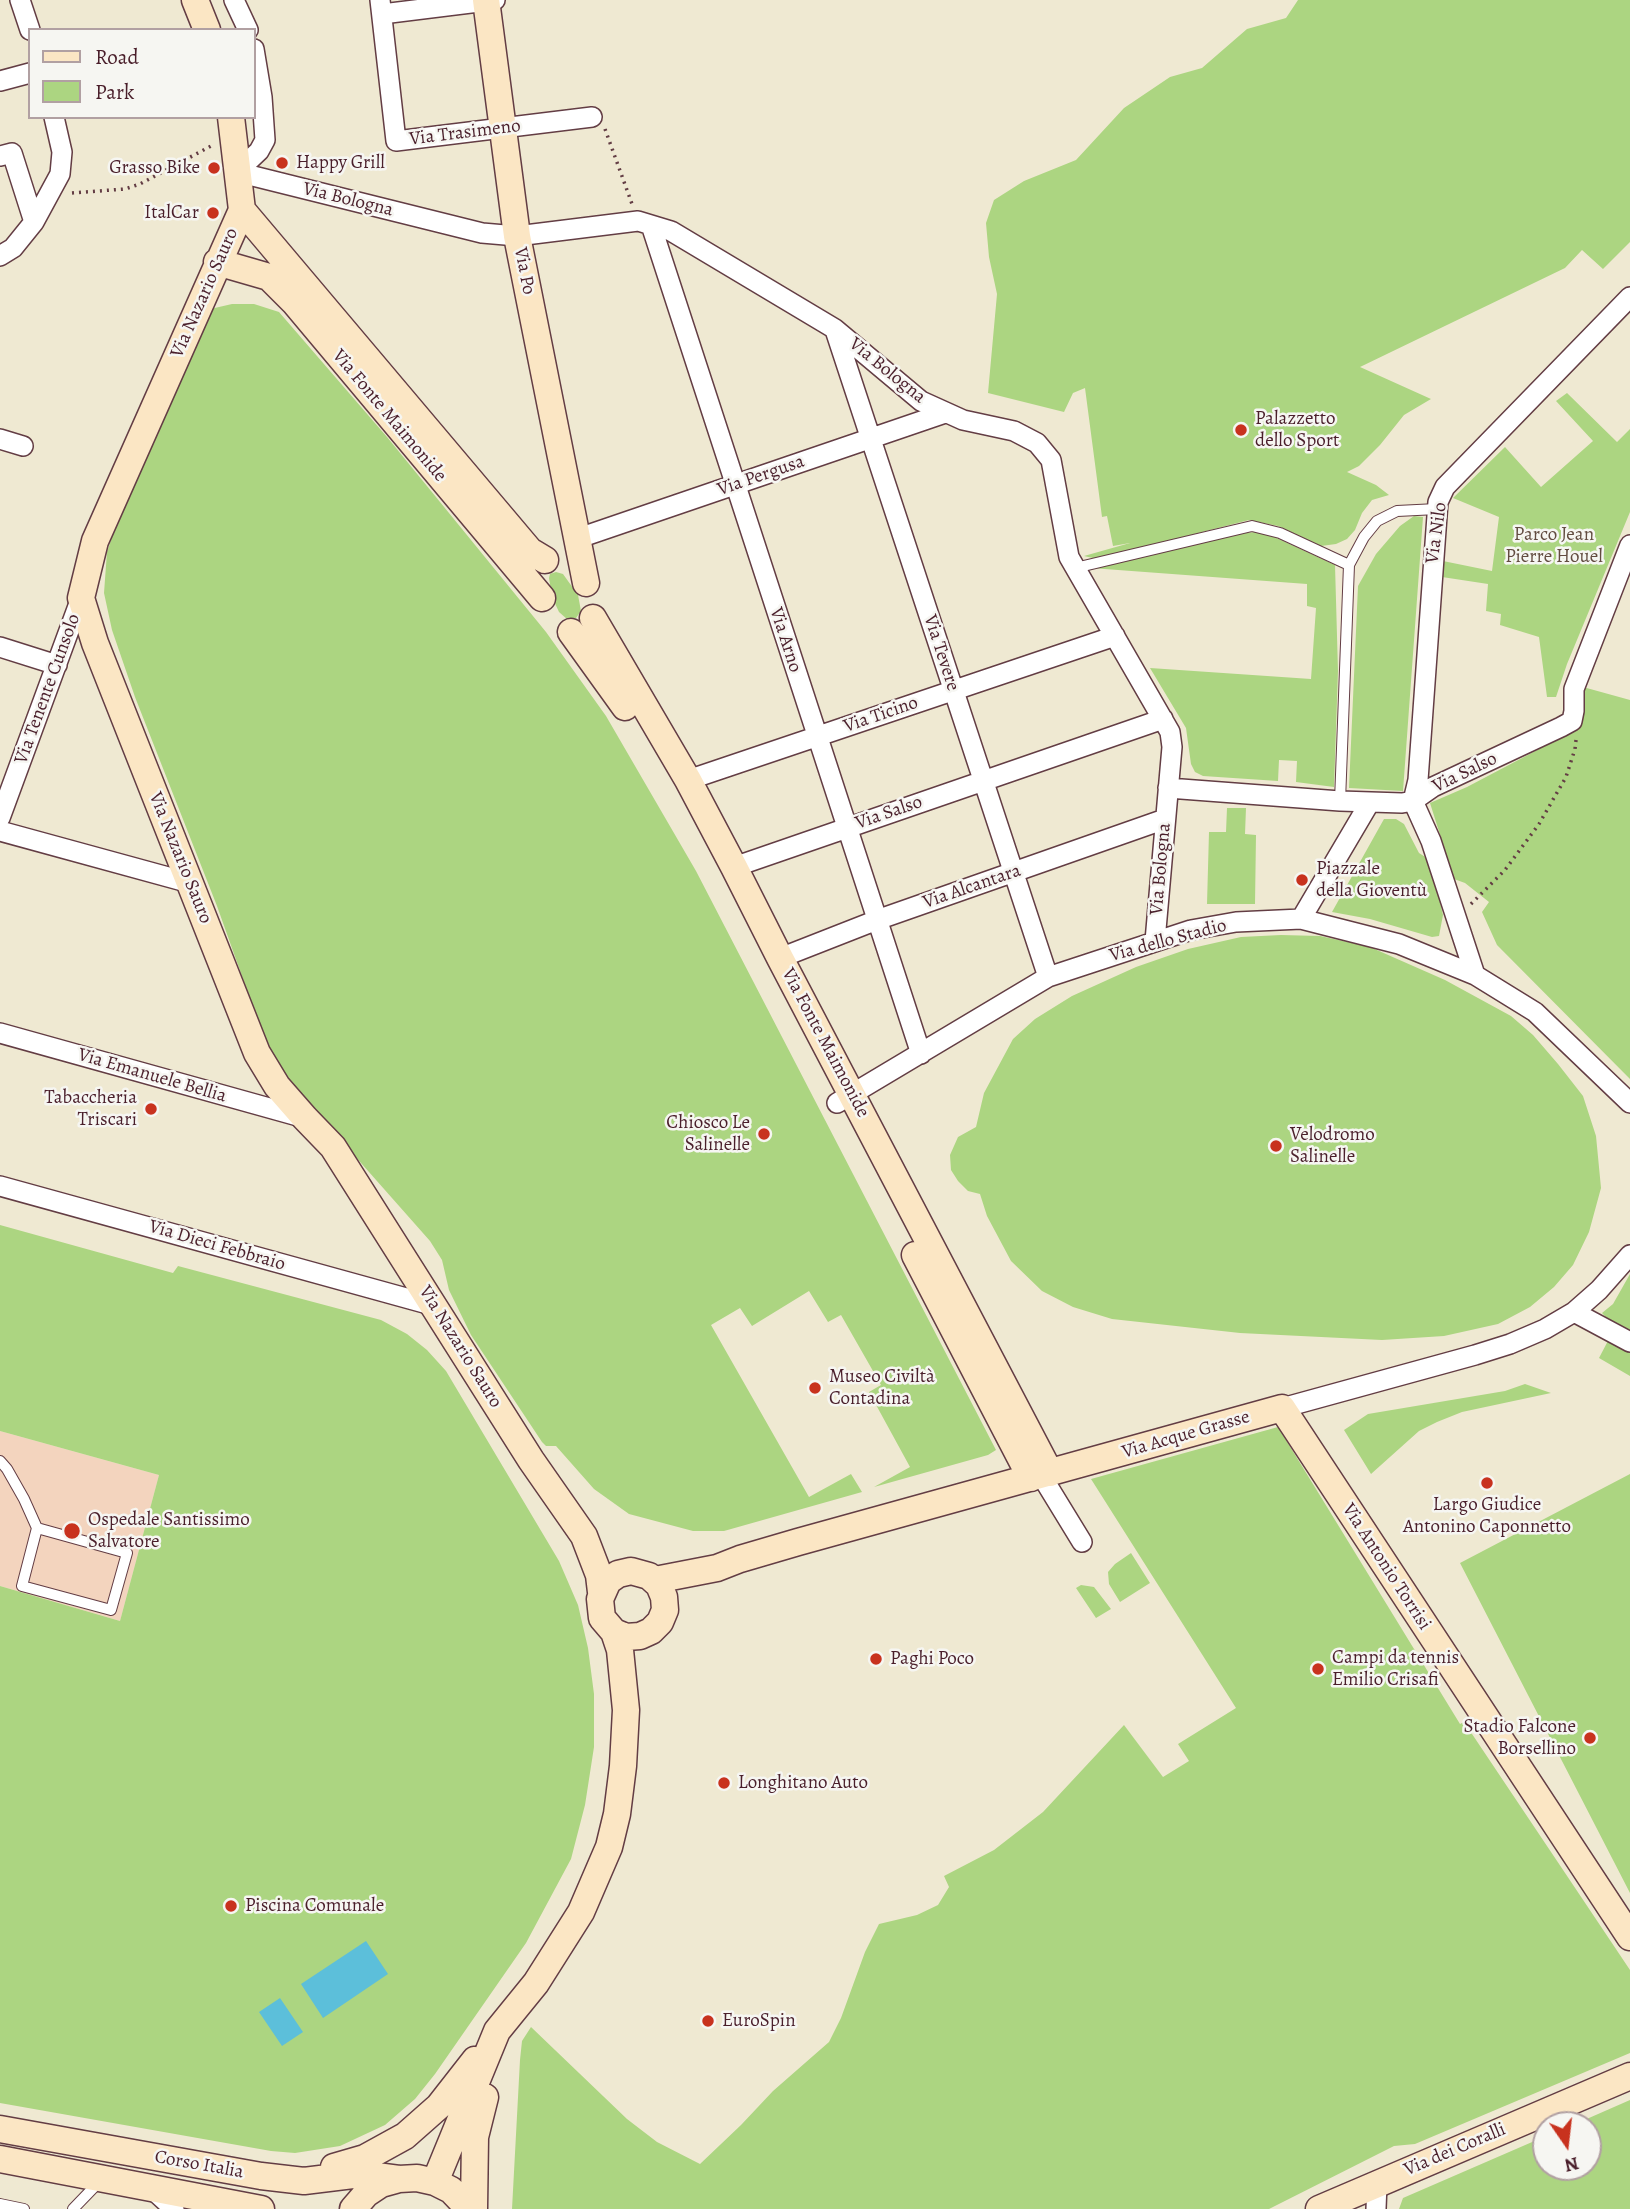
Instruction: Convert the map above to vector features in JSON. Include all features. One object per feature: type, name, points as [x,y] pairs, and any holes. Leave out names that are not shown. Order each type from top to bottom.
[{"type":"street","points":[[20,0],[29,28]]},
{"type":"street","points":[[195,0],[207,28]]},
{"type":"street","points":[[234,0],[247,28]]},
{"type":"street","points":[[381,7],[489,0]]},
{"type":"street","name":"Via Po","points":[[489,0],[517,236],[586,583]]},
{"type":"street","name":"Via Trasimeno","points":[[381,7],[396,141],[592,117]]},
{"type":"street","points":[[237,172],[259,151],[265,140],[256,61]]},
{"type":"street","points":[[0,81],[28,74]]},
{"type":"street","points":[[0,256],[13,248],[34,222],[60,174],[62,152],[54,119]]},
{"type":"street","name":"Via Nazario Sauro","points":[[232,125],[242,210],[95,541],[81,598],[95,643],[257,1053],[277,1086],[332,1147],[531,1460],[584,1535]]},
{"type":"street","points":[[6,154],[34,222]]},
{"type":"street","name":"Via Bologna","points":[[237,172],[482,233],[517,236],[644,223],[671,231],[835,329],[921,401],[963,420],[1014,431],[1037,443],[1051,460],[1069,557],[1170,732],[1172,747],[1155,941]]},
{"type":"street","name":"Via Fonte Maimonide","points":[[242,210],[530,551],[577,570],[586,583],[592,601],[593,618],[688,780],[734,867],[780,958],[845,1099]]},
{"type":"street","name":"Via Arno","points":[[644,223],[734,484],[921,1054]]},
{"type":"street","name":"Via Fonte Maimonide","points":[[217,262],[269,276],[294,302],[541,598],[550,614],[571,632],[618,696],[675,790],[845,1099],[1041,1475],[1082,1542]]},
{"type":"street","name":"Via Nilo","points":[[1413,801],[1418,780],[1437,509],[1445,487],[1630,297]]},
{"type":"street","name":"Via Tevere","points":[[835,329],[1048,977]]},
{"type":"street","name":"Via Pergusa","points":[[576,538],[945,413]]},
{"type":"street","points":[[0,439],[23,446]]},
{"type":"street","points":[[541,598],[537,575],[549,558],[576,538]]},
{"type":"street","points":[[1572,721],[1574,689],[1630,545]]},
{"type":"street","name":"Via Tenente Cunsolo","points":[[0,818],[81,598]]},
{"type":"street","points":[[571,632],[583,632],[590,627],[593,618]]},
{"type":"street","name":"Via Ticino","points":[[688,780],[1115,636]]},
{"type":"street","points":[[0,647],[57,665]]},
{"type":"street","name":"Via Salso","points":[[734,867],[1163,719]]},
{"type":"street","name":"Via Salso","points":[[1168,788],[1340,801],[1413,801],[1433,787],[1572,721]]},
{"type":"street","points":[[1413,801],[1431,841],[1475,975]]},
{"type":"street","points":[[1301,919],[1370,802]]},
{"type":"street","name":"Via Alcantara","points":[[780,958],[877,920],[1165,819]]},
{"type":"street","points":[[0,831],[190,883]]},
{"type":"street","name":"Via dello Stadio","points":[[845,1099],[1048,977],[1191,930],[1237,922],[1301,919],[1399,944],[1475,975],[1535,1012],[1630,1103]]},
{"type":"street","name":"Via Emanuele Bellia","points":[[0,1033],[304,1118]]},
{"type":"street","name":"Via Dieci Febbraio","points":[[0,1186],[435,1306]]},
{"type":"street","name":"Via Acque Grasse","points":[[717,1568],[775,1548],[1510,1344],[1545,1329],[1574,1311],[1599,1290],[1630,1255]]},
{"type":"street","points":[[1574,1311],[1630,1342]]},
{"type":"street","name":"Via Antonio Torrisi","points":[[1282,1408],[1630,1937]]},
{"type":"street","points":[[584,1535],[643,1576],[664,1597],[657,1624],[633,1637],[614,1632]]},
{"type":"street","points":[[261,2176],[326,2169],[365,2158],[405,2136],[439,2106],[536,1983],[581,1912],[609,1847],[617,1814],[626,1710],[620,1650],[614,1632],[605,1623],[600,1611],[598,1575],[584,1535]]},
{"type":"street","points":[[601,1592],[613,1577],[717,1568]]},
{"type":"street","points":[[626,1710],[643,1648],[657,1624],[689,1587],[717,1568]]},
{"type":"street","points":[[471,2209],[475,2137],[482,2105],[504,2050],[536,1983]]},
{"type":"street","points":[[471,2209],[451,2190],[435,2182],[497,2031]]},
{"type":"street","name":"Via dei Coralli","points":[[1320,2209],[1377,2196],[1630,2076]]},
{"type":"street","name":"Corso Italia","points":[[0,2129],[261,2176],[304,2181],[361,2174],[435,2182]]},
{"type":"street","name":"Corso Italia","points":[[0,2160],[149,2186],[256,2209]]},
{"type":"street","points":[[353,2209],[366,2194],[382,2184],[399,2179]]},
{"type":"street","points":[[149,2186],[174,2209]]},
{"type":"lane","points":[[1340,801],[1349,565],[1364,537],[1377,522],[1397,511],[1437,509]]},
{"type":"lane","points":[[1075,568],[1252,526],[1280,533],[1349,565]]},
{"type":"lane","points":[[0,1461],[24,1499],[37,1528],[22,1586],[111,1610],[127,1553],[37,1528]]},
{"type":"lane","points":[[73,2209],[103,2178]]},
{"type":"lane","points":[[0,2204],[24,2209]]},
{"type":"path","points":[[592,117],[603,122],[644,223]]},
{"type":"path","points":[[49,194],[125,189],[140,184],[232,125]]},
{"type":"path","points":[[1457,918],[1505,870],[1539,824],[1566,777],[1575,750],[1576,732],[1572,721]]},
{"type":"shaded area","name":"Ospedale Santissimo Salvatore","points":[[0,1431],[159,1475],[120,1621],[0,1586]]},
{"type":"green space","points":[[1298,0],[1630,0],[1630,242],[1603,269],[1582,250],[1565,268],[1360,367],[1431,399],[1404,415],[1359,466],[1347,472],[1376,485],[1389,495],[1372,500],[1347,539],[1321,546],[1278,526],[1249,520],[1097,559],[1084,556],[1130,543],[1113,546],[1107,516],[1102,517],[1085,388],[1073,393],[1064,412],[988,393],[997,294],[989,257],[986,223],[994,200],[1024,181],[1076,160],[1124,108],[1170,77],[1202,68],[1247,29],[1286,18]]},
{"type":"green space","points":[[232,304],[254,304],[279,312],[387,437],[546,632],[606,716],[696,871],[996,1450],[988,1455],[874,1487],[910,1467],[869,1392],[881,1385],[841,1315],[828,1322],[809,1291],[752,1326],[740,1308],[711,1325],[809,1497],[851,1474],[862,1492],[724,1531],[693,1531],[629,1514],[594,1489],[556,1446],[546,1446],[542,1442],[471,1335],[449,1290],[442,1260],[430,1241],[300,1094],[276,1061],[264,1038],[217,906],[135,697],[112,630],[104,593],[107,552],[116,525],[206,310]]},
{"type":"green space","name":"Parco Jean Pierre Houel","points":[[1567,393],[1617,442],[1630,429],[1630,512],[1556,697],[1547,697],[1539,637],[1500,625],[1501,614],[1486,611],[1488,584],[1442,577],[1443,561],[1492,571],[1499,517],[1453,498],[1505,447],[1541,487],[1593,441],[1556,401]]},
{"type":"green space","points":[[1414,516],[1423,517],[1403,791],[1349,788],[1358,586],[1376,554],[1400,526]]},
{"type":"green space","points":[[1255,532],[1268,534],[1335,565],[1338,671],[1334,787],[1296,782],[1297,761],[1279,760],[1278,781],[1203,776],[1195,772],[1191,764],[1186,728],[1150,668],[1311,679],[1316,608],[1307,606],[1307,584],[1091,568]]},
{"type":"green space","points":[[550,574],[563,574],[578,595],[581,611],[576,618],[568,620],[559,612],[552,597],[549,578]]},
{"type":"green space","points":[[1583,687],[1630,700],[1630,1079],[1497,945],[1482,912],[1489,902],[1465,883],[1454,879],[1430,803],[1467,787],[1581,727]]},
{"type":"green space","points":[[1227,808],[1246,808],[1245,834],[1256,835],[1255,904],[1207,904],[1209,832],[1226,832]]},
{"type":"green space","points":[[1384,819],[1396,819],[1404,824],[1419,853],[1430,860],[1443,915],[1439,936],[1432,937],[1370,919],[1332,912]]},
{"type":"green space","name":"Velodromo Salinelle","points":[[1320,936],[1370,947],[1445,980],[1511,1016],[1533,1035],[1583,1096],[1596,1136],[1601,1188],[1589,1232],[1573,1265],[1554,1287],[1530,1307],[1498,1324],[1444,1336],[1382,1340],[1240,1333],[1112,1319],[1073,1307],[1042,1291],[1011,1261],[987,1216],[980,1194],[968,1191],[951,1170],[950,1155],[958,1137],[976,1127],[984,1093],[1013,1039],[1035,1019],[1072,996],[1136,967],[1188,949],[1241,937]]},
{"type":"green space","points":[[0,1225],[173,1273],[178,1266],[381,1320],[407,1334],[427,1350],[446,1371],[559,1561],[578,1605],[588,1648],[594,1694],[594,1747],[585,1805],[571,1859],[526,1943],[415,2099],[385,2125],[340,2146],[295,2153],[271,2151],[0,2103],[0,1586],[120,1621],[159,1475],[0,1431]]},
{"type":"green space","points":[[1630,1274],[1630,1336],[1615,1327],[1602,1313],[1613,1304]]},
{"type":"green space","points":[[1610,1337],[1630,1349],[1630,1376],[1599,1358]]},
{"type":"green space","points":[[1525,1384],[1551,1393],[1462,1412],[1437,1422],[1419,1431],[1371,1474],[1344,1430],[1368,1414],[1505,1391]]},
{"type":"green space","points":[[1278,1427],[1460,1724],[1464,1722],[1630,1970],[1630,2053],[1415,2144],[1394,2146],[1269,2209],[512,2209],[520,2060],[522,2041],[531,2027],[627,2119],[657,2142],[700,2164],[773,2091],[829,2042],[879,1924],[917,1915],[938,1905],[949,1887],[944,1876],[994,1850],[1043,1812],[1124,1725],[1163,1777],[1189,1761],[1178,1744],[1236,1708],[1091,1479]]},
{"type":"green space","name":"Stadio Falcone Borsellino","points":[[1630,1474],[1630,1893],[1460,1563]]},
{"type":"green space","points":[[1131,1553],[1150,1583],[1120,1602],[1109,1584],[1108,1572]]},
{"type":"green space","points":[[1081,1585],[1094,1587],[1111,1609],[1096,1618],[1076,1588]]},
{"type":"green space","points":[[1630,2100],[1630,2209],[1399,2209],[1403,2198],[1532,2142],[1532,2181],[1602,2181],[1602,2112]]},
{"type":"water","points":[[366,1941],[388,1974],[323,2018],[301,1984]]},
{"type":"water","points":[[280,1998],[303,2032],[282,2046],[259,2012]]},
{"type":"place","name":"Happy Grill","points":[[282,163]]},
{"type":"place","name":"Grasso Bike","points":[[214,168]]},
{"type":"place","name":"ItalCar","points":[[213,213]]},
{"type":"place","name":"Palazzetto dello Sport","points":[[1241,430]]},
{"type":"place","name":"Piazzale della Gioventù","points":[[1302,880]]},
{"type":"place","name":"Tabaccheria Triscari","points":[[151,1109]]},
{"type":"place","name":"Chiosco Le Salinelle","points":[[764,1134]]},
{"type":"place","name":"Velodromo Salinelle","points":[[1276,1146]]},
{"type":"place","name":"Museo Civiltà Contadina","points":[[815,1388]]},
{"type":"place","name":"Largo Giudice Antonino Caponnetto","points":[[1487,1483]]},
{"type":"place","name":"Ospedale Santissimo Salvatore","points":[[72,1531]]},
{"type":"place","name":"Paghi Poco","points":[[876,1659]]},
{"type":"place","name":"Campi da tennis Emilio Crisafi","points":[[1318,1669]]},
{"type":"place","name":"Stadio Falcone Borsellino","points":[[1590,1738]]},
{"type":"place","name":"Longhitano Auto","points":[[724,1783]]},
{"type":"place","name":"Piscina Comunale","points":[[231,1906]]},
{"type":"place","name":"EuroSpin","points":[[708,2021]]}]
